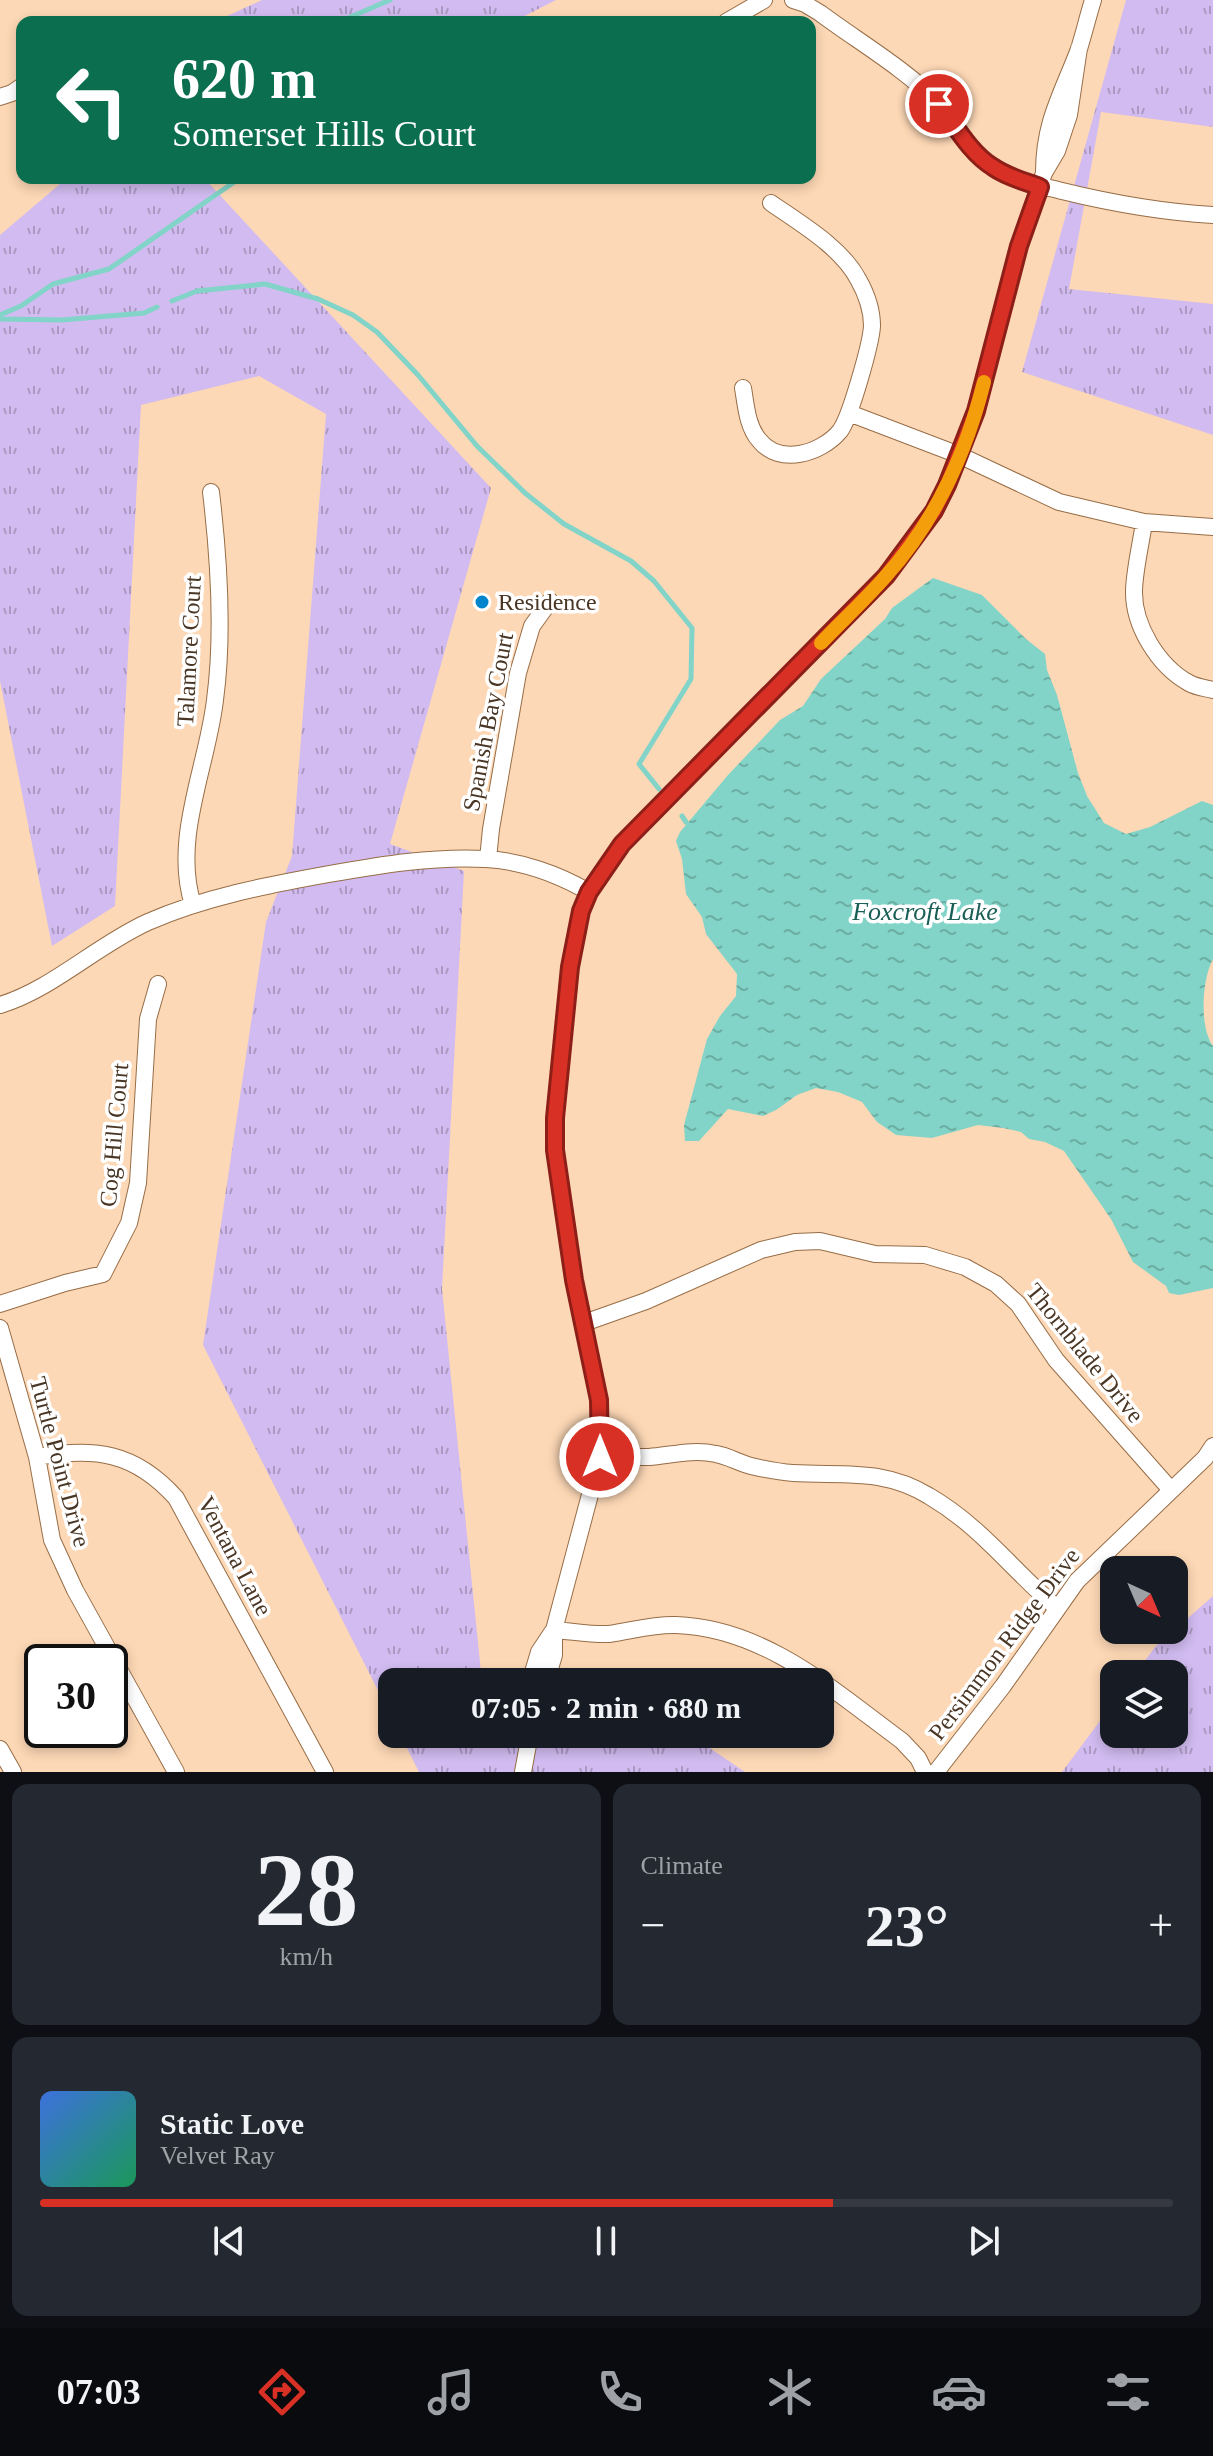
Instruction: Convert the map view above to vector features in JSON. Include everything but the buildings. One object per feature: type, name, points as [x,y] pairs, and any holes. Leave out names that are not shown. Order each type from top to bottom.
[{"type":"street","points":[[736,16],[764,0]]},
{"type":"street","points":[[793,0],[820,13],[923,89],[991,167],[1010,176],[1042,180],[1173,212],[1213,215]]},
{"type":"street","points":[[550,1668],[554,1655],[554,1630],[600,1457],[599,1400],[574,1280],[555,1150],[555,1118],[570,967],[581,911],[589,892],[622,844],[886,576],[934,511],[955,454],[976,411],[1019,246],[1042,180],[1044,147],[1056,103],[1079,48],[1093,0]]},
{"type":"street","points":[[743,388],[749,420],[757,438],[768,449],[783,454],[800,454],[818,448],[842,428],[849,413],[872,326],[868,300],[857,277],[844,260],[771,203]]},
{"type":"street","points":[[849,413],[955,454],[1059,502],[1144,522],[1213,527]]},
{"type":"street","name":"Talamore Court","points":[[193,905],[187,885],[186,847],[208,749],[216,699],[218,654],[217,546],[211,492]]},
{"type":"street","points":[[1144,522],[1134,592],[1138,618],[1151,646],[1166,666],[1190,684],[1213,690]]},
{"type":"street","name":"Spanish Bay Court","points":[[488,859],[518,673],[532,626],[550,601]]},
{"type":"street","points":[[0,1005],[31,992],[113,940],[148,922],[193,905],[270,884],[432,859],[488,859],[528,866],[589,892]]},
{"type":"street","name":"Cog Hill Court","points":[[0,1304],[103,1274],[129,1223],[138,1183],[148,1019],[158,984]]},
{"type":"street","name":"Thornblade Drive","points":[[584,1323],[646,1301],[761,1250],[795,1242],[820,1241],[875,1254],[925,1255],[965,1267],[996,1284],[1018,1304],[1056,1360],[1171,1490]]},
{"type":"street","name":"Turtle Point Drive","points":[[0,1328],[37,1457],[52,1540],[62,1564],[176,1772]]},
{"type":"street","name":"Persimmon Ridge Drive","points":[[936,1772],[1003,1686],[1077,1581],[1205,1458],[1213,1446]]},
{"type":"street","name":"Ventana Lane","points":[[37,1457],[65,1452],[93,1452],[113,1456],[159,1479],[176,1498],[325,1772]]},
{"type":"street","points":[[600,1457],[651,1457],[700,1452],[718,1454],[749,1466],[793,1473],[875,1475],[898,1481],[926,1493],[976,1528],[1057,1608]]},
{"type":"street","name":"Persimmon Ridge Drive","points":[[554,1630],[606,1634],[676,1625],[729,1634],[762,1645],[788,1659],[902,1741],[918,1758],[925,1772]]},
{"type":"street","points":[[534,1668],[539,1652],[554,1630]]},
{"type":"street","points":[[512,1772],[517,1748]]},
{"type":"street","points":[[523,1772],[527,1748]]},
{"type":"street","points":[[0,1749],[13,1772]]},
{"type":"green space","points":[[262,0],[556,0],[525,16],[227,16]]},
{"type":"green space","points":[[1126,0],[1213,0],[1213,127],[1101,112],[1069,289],[1213,304],[1213,435],[1022,372]]},
{"type":"green space","points":[[60,184],[210,184],[491,488],[390,844],[464,871],[442,1289],[481,1668],[378,1668],[378,1690],[203,1345],[266,922],[292,856],[326,414],[259,376],[141,405],[115,906],[52,946],[0,681],[0,235]]},
{"type":"green space","points":[[1213,1596],[1213,1772],[1062,1772],[1100,1721],[1100,1748],[1188,1748],[1188,1660],[1145,1660],[1158,1644],[1188,1644],[1188,1618]]},
{"type":"green space","points":[[407,1748],[710,1748],[745,1772],[419,1772]]},
{"type":"water","name":"Foxcroft Lake","points":[[933,578],[982,595],[1045,654],[1078,773],[1087,796],[1104,823],[1126,834],[1150,827],[1202,801],[1213,805],[1213,959],[1206,978],[1204,1015],[1213,1046],[1213,1288],[1179,1295],[1169,1293],[1166,1286],[1133,1262],[1111,1219],[1064,1151],[1029,1139],[1021,1132],[978,1125],[932,1138],[896,1135],[877,1122],[862,1102],[838,1092],[816,1088],[797,1095],[763,1116],[728,1109],[699,1141],[685,1141],[684,1125],[707,1039],[736,996],[737,974],[706,934],[702,917],[686,894],[682,859],[676,841],[680,832],[728,775],[780,720],[803,706],[821,679],[885,619],[892,608]]},
{"type":"waterway","points":[[353,16],[390,0]]},
{"type":"waterway","points":[[0,315],[21,306],[53,284],[109,269],[231,184]]},
{"type":"waterway","points":[[172,301],[197,291],[265,284],[318,299],[353,315],[377,332],[418,375],[477,446],[525,493],[564,524],[631,561],[654,581],[692,628],[691,679],[639,764],[659,789]]},
{"type":"waterway","points":[[0,319],[62,320],[144,313],[157,307]]},
{"type":"waterway","points":[[682,816],[686,822]]},
{"type":"slow traffic","points":[[821,643],[886,576],[934,511],[976,411],[984,382]]},
{"type":"place","name":"Residence","points":[[482,602]]},
{"type":"route","points":[[600,1457],[602,1434],[599,1400],[574,1280],[555,1150],[555,1118],[570,967],[581,911],[589,892],[622,844],[886,576],[934,511],[947,485],[976,411],[1019,246],[1040,187],[991,167],[974,151],[939,104]]}]
